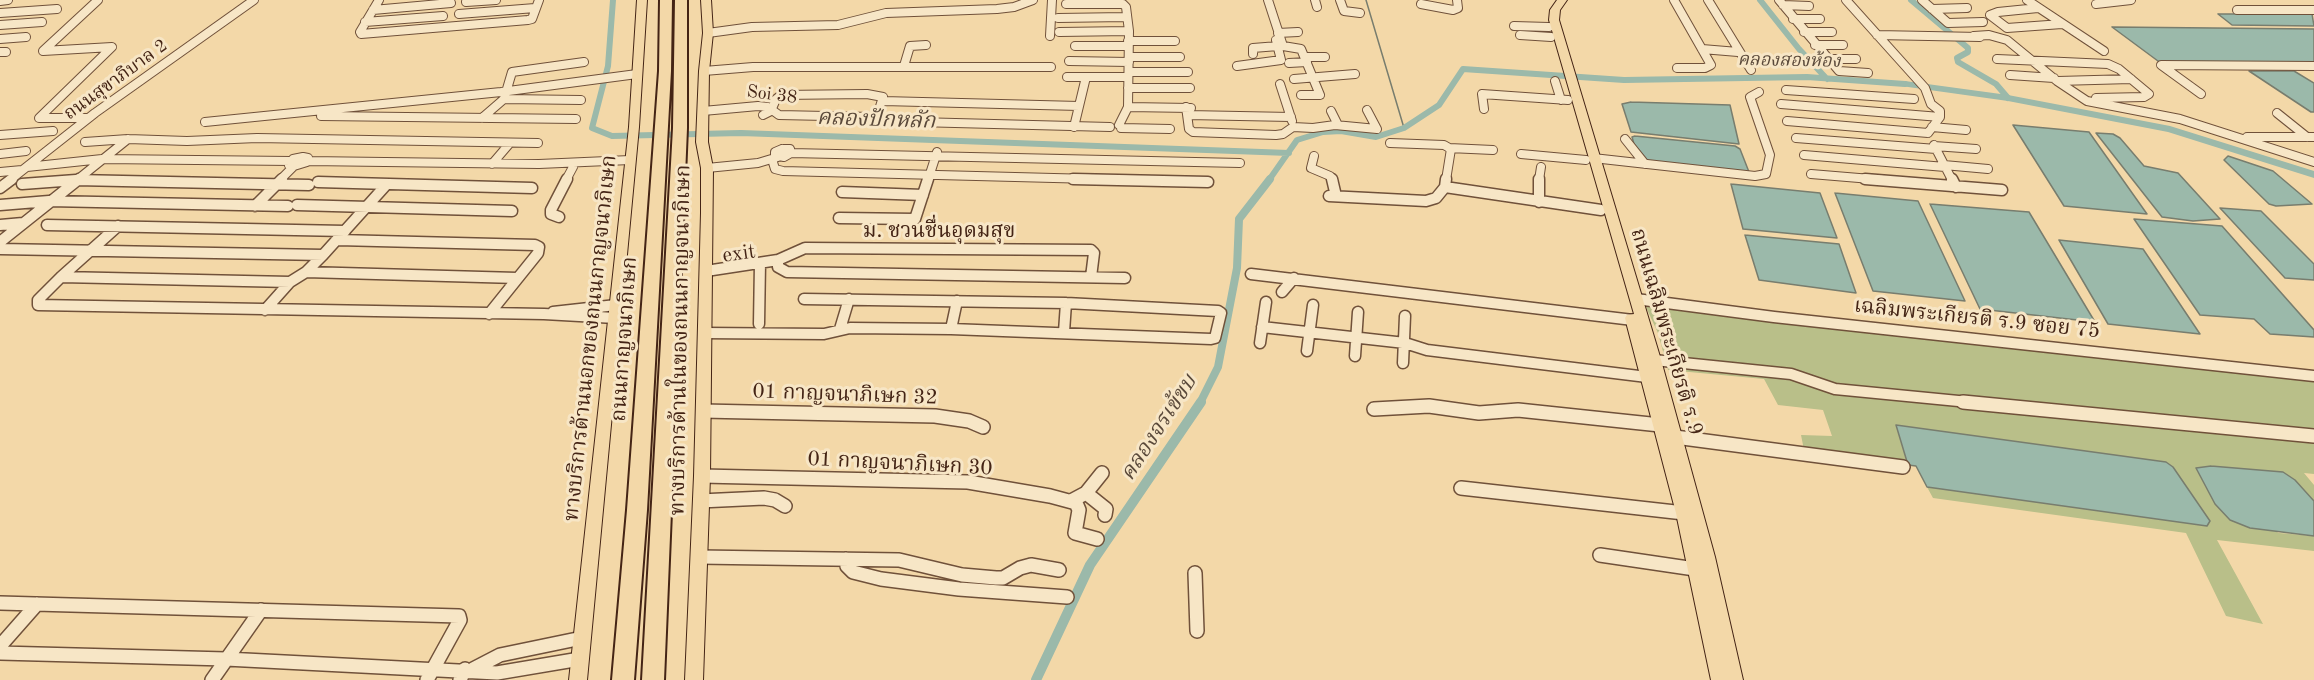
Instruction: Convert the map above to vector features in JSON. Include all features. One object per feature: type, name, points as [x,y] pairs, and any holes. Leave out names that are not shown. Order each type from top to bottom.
[{"type":"highway","name":"ถนนกาญจนาภิเษก","points":[[623,680],[637,510],[661,135],[666,0]]},
{"type":"highway","name":"ถนนกาญจนาภิเษก","points":[[653,680],[679,136],[681,0]]},
{"type":"main road","name":"ทางบริการด้านนอกของถนนกาญจนาภิเษก","points":[[578,680],[634,128],[642,0]]},
{"type":"main road","name":"ทางบริการด้านในของถนนกาญจนาภิเษก","points":[[694,680],[702,476],[706,274],[707,168],[702,142],[702,124],[708,33],[706,0]]},
{"type":"main road","name":"ถนนเฉลิมพระเกียรติ ร.9","points":[[1555,0],[1546,13],[1550,32],[1561,58]]},
{"type":"main road","name":"ถนนเฉลิมพระเกียรติ ร.9","points":[[1562,0],[1555,10],[1554,20],[1568,95],[1654,360],[1707,557],[1734,680]]},
{"type":"main road","name":"ถนนเฉลิมพระเกียรติ ร.9","points":[[1589,159],[1684,513],[1720,680]]},
{"type":"street","points":[[0,1],[8,0]]},
{"type":"street","points":[[0,25],[30,0]]},
{"type":"street","points":[[91,115],[40,119],[111,49],[107,46],[43,51],[98,0]]},
{"type":"street","name":"ถนนสุขาภิบาล 2","points":[[0,188],[91,115],[254,0]]},
{"type":"street","points":[[379,0],[365,22],[361,34],[524,21],[532,19],[537,4],[459,14]]},
{"type":"street","points":[[466,2],[496,0]]},
{"type":"street","points":[[708,33],[752,27],[838,25],[895,12],[997,9],[1014,7],[1032,0]]},
{"type":"street","points":[[1050,36],[1052,0]]},
{"type":"street","points":[[1237,66],[1281,60],[1263,0]]},
{"type":"street","points":[[1268,0],[1283,46],[1299,47],[1320,95],[1301,96]]},
{"type":"street","points":[[1340,0],[1344,10],[1360,13]]},
{"type":"street","points":[[1421,4],[1453,10],[1458,8],[1457,0]]},
{"type":"street","points":[[1674,0],[1711,65],[1709,67],[1677,68]]},
{"type":"street","points":[[1708,0],[1750,70]]},
{"type":"street","points":[[1846,0],[1918,79],[1932,104],[1940,111],[1933,122],[1935,147],[1956,187]]},
{"type":"street","points":[[1922,0],[1948,22],[1983,22]]},
{"type":"street","points":[[2027,0],[2104,51]]},
{"type":"street","points":[[2096,4],[2131,0]]},
{"type":"street","points":[[1066,4],[1127,2],[1125,17],[1129,31],[1128,107],[1117,127]]},
{"type":"street","points":[[373,10],[451,3]]},
{"type":"street","points":[[1781,3],[1809,6]]},
{"type":"street","points":[[1781,3],[1815,45],[1842,73],[1868,73]]},
{"type":"street","points":[[1932,9],[1966,8]]},
{"type":"street","points":[[2038,8],[1998,12],[1990,15],[2007,28],[2062,24]]},
{"type":"street","points":[[0,13],[57,9]]},
{"type":"street","points":[[2237,10],[2314,10]]},
{"type":"street","points":[[365,22],[443,16]]},
{"type":"street","points":[[1058,18],[1125,17]]},
{"type":"street","points":[[1793,19],[1820,19]]},
{"type":"street","points":[[0,25],[42,22]]},
{"type":"street","points":[[1514,26],[1550,32]]},
{"type":"street","points":[[1059,32],[1129,31]]},
{"type":"street","points":[[1278,33],[1298,32]]},
{"type":"street","points":[[1520,35],[1550,32]]},
{"type":"street","points":[[1804,32],[1832,32]]},
{"type":"street","points":[[1877,35],[1998,37],[2011,43],[2081,99],[2180,119],[2301,158],[2314,160]]},
{"type":"street","points":[[0,39],[26,37]]},
{"type":"street","points":[[1075,46],[1175,41]]},
{"type":"street","points":[[904,66],[910,46],[926,45]]},
{"type":"street","points":[[1815,45],[1843,45]]},
{"type":"street","points":[[1253,54],[1253,48],[1278,46]]},
{"type":"street","points":[[1702,49],[1738,52]]},
{"type":"street","points":[[1069,61],[1180,57]]},
{"type":"street","points":[[1289,63],[1325,57]]},
{"type":"street","points":[[1828,59],[1856,59]]},
{"type":"street","points":[[1997,59],[2108,64],[2149,94],[2148,96],[2081,99]]},
{"type":"street","points":[[482,118],[506,95],[512,72],[584,62]]},
{"type":"street","points":[[2201,94],[2161,65],[2314,66]]},
{"type":"street","points":[[704,71],[753,67],[1051,67]]},
{"type":"street","points":[[1067,77],[1188,72]]},
{"type":"street","points":[[205,122],[506,95],[638,74]]},
{"type":"street","points":[[1294,79],[1355,74]]},
{"type":"street","points":[[2010,75],[2056,79],[2131,80]]},
{"type":"street","points":[[1074,125],[1086,77]]},
{"type":"street","points":[[1555,81],[1568,95]]},
{"type":"street","points":[[1280,84],[1293,127]]},
{"type":"street","points":[[1128,88],[1190,88]]},
{"type":"street","points":[[1786,90],[1914,99]]},
{"type":"street","points":[[1521,154],[1755,176],[1766,174],[1770,155],[1750,97],[1758,92]]},
{"type":"street","points":[[876,119],[883,97],[875,94],[786,94],[778,97],[773,115],[876,119],[1074,125],[1170,129]]},
{"type":"street","points":[[1484,109],[1482,94],[1568,95]]},
{"type":"street","points":[[506,95],[581,100]]},
{"type":"street","points":[[1861,95],[1868,111]]},
{"type":"street","points":[[1513,96],[1515,108]]},
{"type":"street","points":[[883,101],[1079,106]]},
{"type":"street","points":[[1781,104],[1868,111],[1966,130]]},
{"type":"street","name":"Soi 38","points":[[703,111],[751,106],[773,115]]},
{"type":"street","points":[[1128,107],[1187,111],[1201,115],[1291,117]]},
{"type":"street","points":[[335,116],[344,108]]},
{"type":"street","points":[[1187,111],[1189,129],[1193,132],[1281,135],[1293,127],[1338,125],[1377,129],[1366,110]]},
{"type":"street","points":[[1331,111],[1338,125]]},
{"type":"street","points":[[2277,113],[2311,137]]},
{"type":"street","points":[[268,115],[576,118]]},
{"type":"street","points":[[1787,121],[1933,122]]},
{"type":"street","points":[[0,135],[53,131]]},
{"type":"street","points":[[2237,137],[2311,137]]},
{"type":"street","points":[[85,142],[128,139],[187,141],[257,138],[538,143]]},
{"type":"street","points":[[1796,138],[1976,149]]},
{"type":"street","points":[[0,242],[128,139]]},
{"type":"street","points":[[306,159],[320,139]]},
{"type":"street","points":[[1625,139],[1645,164]]},
{"type":"street","points":[[492,164],[510,142]]},
{"type":"street","points":[[1390,143],[1493,150]]},
{"type":"street","points":[[1314,156],[1311,168],[1330,176],[1333,180],[1333,196],[1397,201],[1432,200],[1445,187],[1451,152],[1447,146]]},
{"type":"street","points":[[1209,182],[783,171],[775,169],[775,156],[779,149],[1240,162]]},
{"type":"street","points":[[0,154],[27,152]]},
{"type":"street","points":[[839,218],[915,219],[936,154]]},
{"type":"street","points":[[1804,155],[1988,169]]},
{"type":"street","points":[[707,168],[775,156]]},
{"type":"street","points":[[0,172],[58,162],[102,159],[292,164],[306,159],[492,164],[630,163]]},
{"type":"street","points":[[1147,180],[1151,160]]},
{"type":"street","points":[[255,206],[277,184],[292,164]]},
{"type":"street","points":[[559,164],[573,167],[590,164]]},
{"type":"street","points":[[559,217],[550,214],[551,210],[573,167]]},
{"type":"street","points":[[1539,201],[1541,167]]},
{"type":"street","points":[[1811,174],[2001,190]]},
{"type":"street","points":[[0,178],[12,178]]},
{"type":"street","points":[[22,184],[76,180],[532,188]]},
{"type":"street","points":[[265,310],[290,282],[306,272],[338,240],[387,184]]},
{"type":"street","points":[[1445,187],[1601,210]]},
{"type":"street","points":[[842,192],[923,195]]},
{"type":"street","points":[[0,205],[49,201],[512,211]]},
{"type":"street","points":[[0,225],[23,223]]},
{"type":"street","points":[[47,225],[345,231]]},
{"type":"street","points":[[118,226],[61,277],[38,300],[38,305],[489,314],[615,312]]},
{"type":"street","points":[[338,240],[537,246],[538,253],[489,314]]},
{"type":"street","name":"ม. ชวนชื่นอุดมสุข","points":[[781,266],[805,248],[1091,250],[1094,254],[1091,277]]},
{"type":"street","points":[[0,249],[323,255]]},
{"type":"street","points":[[759,324],[760,266]]},
{"type":"street","name":"exit","points":[[706,274],[760,266],[781,266]]},
{"type":"street","points":[[781,266],[1125,278]]},
{"type":"street","points":[[306,272],[517,278]]},
{"type":"street","points":[[1251,274],[1633,320]]},
{"type":"street","points":[[61,277],[290,282]]},
{"type":"street","points":[[1282,292],[1294,278]]},
{"type":"street","points":[[704,333],[824,334],[840,329],[951,329],[1211,339],[1215,338],[1221,314],[1218,311],[1066,303],[804,299]]},
{"type":"street","points":[[840,329],[849,299]]},
{"type":"street","name":"เฉลิมพระเกียรติ ร.9 ซอย 75","points":[[1636,299],[1798,320],[2314,376]]},
{"type":"street","points":[[951,329],[957,301]]},
{"type":"street","points":[[1260,343],[1266,302]]},
{"type":"street","points":[[1064,332],[1066,303]]},
{"type":"street","points":[[1307,351],[1313,305]]},
{"type":"street","points":[[1354,356],[1358,312]]},
{"type":"street","points":[[1403,363],[1405,316]]},
{"type":"street","points":[[1262,327],[1405,343],[1427,350],[1647,377]]},
{"type":"street","points":[[1654,360],[1791,374],[1835,389],[2314,436]]},
{"type":"street","points":[[1374,409],[1429,406],[1479,413],[1518,410],[1660,424]]},
{"type":"street","name":"01 กาญจนาภิเษก 32","points":[[703,411],[936,416],[969,421],[983,427]]},
{"type":"street","points":[[1675,437],[1904,467]]},
{"type":"street","points":[[1097,539],[1076,533],[1079,507],[1071,501],[1086,493],[1102,473]]},
{"type":"street","name":"01 กาญจนาภิเษก 30","points":[[702,476],[968,482],[1071,501]]},
{"type":"street","points":[[1461,488],[1684,513]]},
{"type":"street","points":[[1086,493],[1106,509],[1105,515]]},
{"type":"street","points":[[700,501],[765,498],[775,500],[785,506]]},
{"type":"street","points":[[1600,555],[1695,569]]},
{"type":"street","points":[[699,557],[899,560],[962,575],[996,578],[1003,578],[1020,567],[1031,565],[1059,570]]},
{"type":"street","points":[[846,559],[848,569],[880,579],[959,589],[1067,597]]},
{"type":"street","points":[[1195,573],[1197,631]]},
{"type":"street","points":[[0,603],[459,616],[460,620],[430,674]]},
{"type":"street","points":[[0,646],[38,604]]},
{"type":"street","points":[[212,680],[261,610]]},
{"type":"street","points":[[466,673],[500,655],[582,638]]},
{"type":"street","points":[[517,671],[519,651]]},
{"type":"street","points":[[0,653],[226,659],[430,674],[497,673],[580,659]]},
{"type":"green space","points":[[1644,303],[2314,378],[2314,474],[2304,473],[2314,485],[2314,501],[2295,480],[2236,469],[2211,466],[2196,468],[2215,504],[2279,533],[2314,536],[2314,551],[2217,540],[2263,624],[2226,616],[2186,533],[1933,498],[1927,487],[2207,526],[1897,425],[1908,465],[1804,450],[1801,435],[1832,436],[1823,410],[1778,405],[1764,379],[1668,370],[1658,333]]},
{"type":"shaded area","points":[[2218,14],[2312,14],[2314,26],[2232,25]]},
{"type":"shaded area","points":[[2112,27],[2314,29],[2314,66],[2162,64]]},
{"type":"shaded area","points":[[2249,71],[2294,71],[2314,83],[2314,112],[2311,112]]},
{"type":"shaded area","points":[[1631,102],[1730,105],[1739,144],[1631,132],[1622,104]]},
{"type":"shaded area","points":[[2013,125],[2089,132],[2147,214],[2064,206]]},
{"type":"shaded area","points":[[2096,133],[2113,134],[2120,138],[2144,166],[2178,173],[2220,219],[2193,221],[2162,217]]},
{"type":"shaded area","points":[[1632,137],[1735,146],[1740,149],[1749,172],[1649,162],[1634,144]]},
{"type":"shaded area","points":[[2228,156],[2273,171],[2312,204],[2276,206],[2269,204],[2224,160]]},
{"type":"shaded area","points":[[1731,184],[1820,193],[1837,238],[1743,229]]},
{"type":"shaded area","points":[[1835,193],[1918,201],[1965,301],[1873,291]]},
{"type":"shaded area","points":[[1930,204],[2029,212],[2095,322],[1980,309]]},
{"type":"shaded area","points":[[2220,208],[2261,211],[2314,264],[2314,280],[2285,278]]},
{"type":"shaded area","points":[[2134,219],[2222,226],[2314,330],[2314,337],[2270,334],[2254,319],[2200,315]]},
{"type":"shaded area","points":[[1745,235],[1839,244],[1856,293],[1759,280]]},
{"type":"shaded area","points":[[2059,240],[2143,249],[2200,334],[2108,324]]},
{"type":"shaded area","points":[[1896,425],[2166,462],[2173,467],[2210,521],[2207,526],[1927,487],[1916,466],[1908,465]]},
{"type":"shaded area","points":[[2211,466],[2283,472],[2295,480],[2314,501],[2314,536],[2250,528],[2230,520],[2215,504],[2196,468]]},
{"type":"waterway","name":"คลองปักหลัก","points":[[613,0],[608,66],[592,128],[612,136],[741,133],[1288,153]]},
{"type":"waterway","points":[[1366,0],[1404,128]]},
{"type":"waterway","points":[[1760,0],[1799,49],[1826,78]]},
{"type":"waterway","points":[[1911,0],[1968,48],[1968,52],[1957,58],[1958,62],[1996,84],[2008,98]]},
{"type":"waterway","name":"คลองสองห้อง","points":[[1288,153],[1297,140],[1323,132],[1341,131],[1376,137],[1404,128],[1439,105],[1463,69],[1624,80],[1826,78]]},
{"type":"waterway","name":"คลองสองห้อง","points":[[1826,78],[1905,84]]},
{"type":"waterway","name":"คลองสองห้อง","points":[[1905,84],[2008,98],[2170,129],[2314,175]]},
{"type":"waterway","name":"คลองจรเข้ขบ","points":[[1269,180],[1288,153]]},
{"type":"waterway","name":"คลองจรเข้ขบ","points":[[1200,403],[1218,367],[1237,268],[1239,219],[1270,179]]},
{"type":"waterway","name":"คลองจรเข้ขบ","points":[[1036,680],[1090,565],[1201,402]]}]
